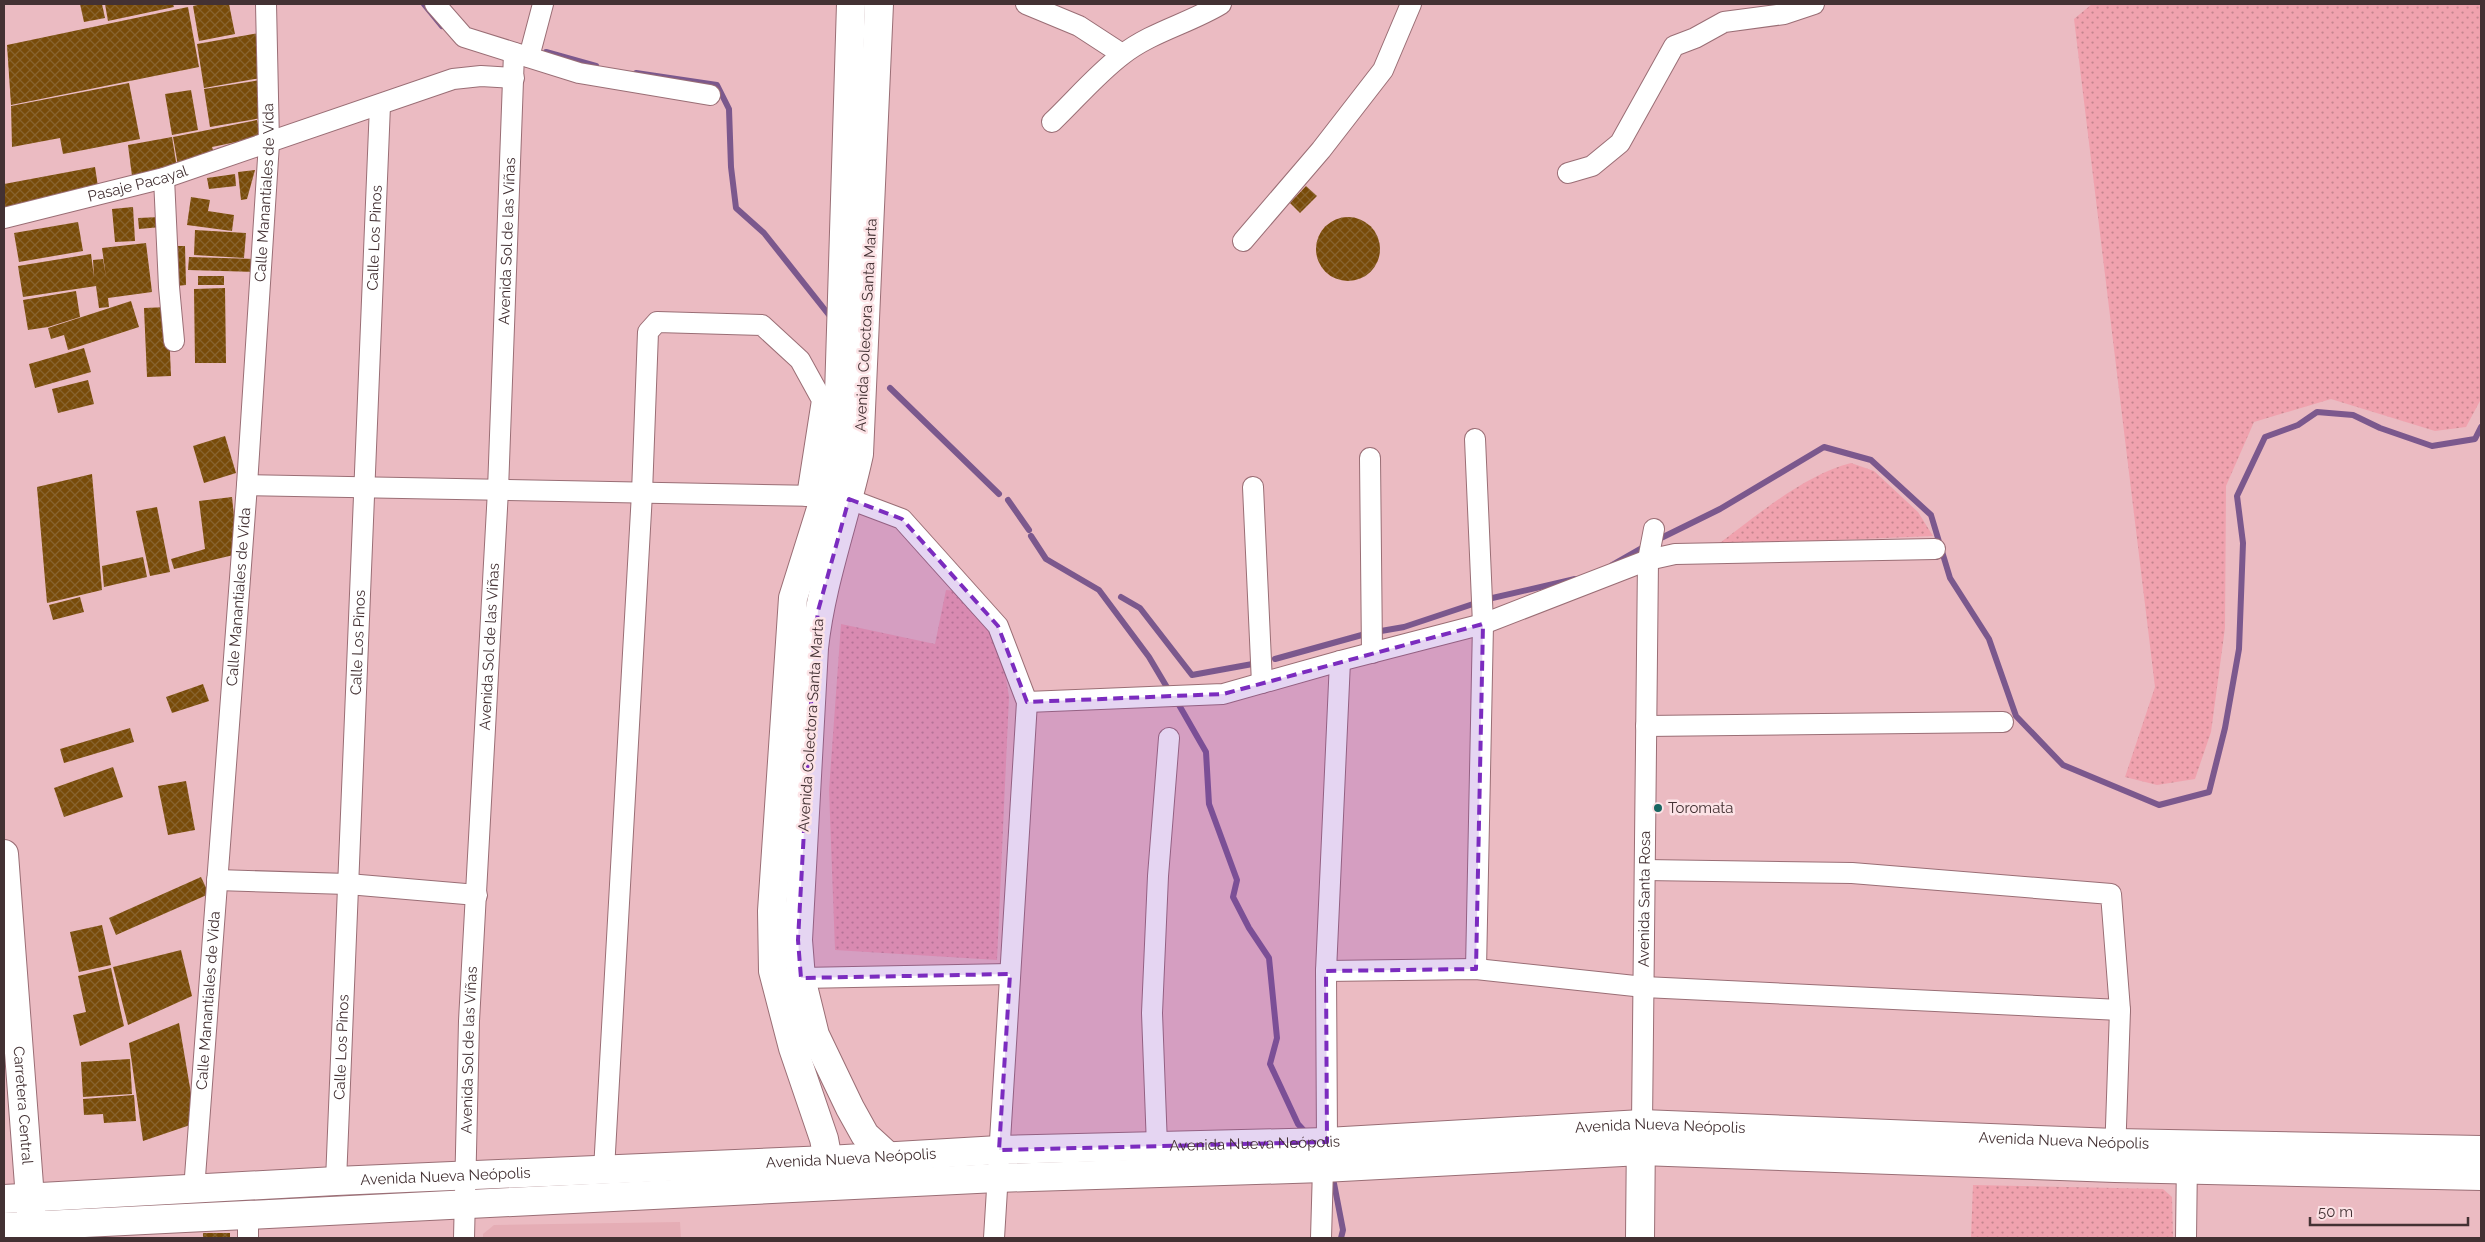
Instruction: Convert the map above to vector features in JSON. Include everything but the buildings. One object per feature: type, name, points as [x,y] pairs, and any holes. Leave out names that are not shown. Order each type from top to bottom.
[{"type":"main road","name":"Avenida Colectora Santa Marta","points":[[851,4],[838,428],[827,497],[814,648],[798,940],[801,978],[815,1035],[865,1135],[889,1157]]},
{"type":"main road","name":"Avenida Colectora Santa Marta","points":[[828,1160],[824,1139],[793,1048],[773,970],[772,911],[793,598],[827,497],[859,454],[879,4]]},
{"type":"main road","name":"Carretera Central","points":[[4,854],[17,1198],[33,1232]]},
{"type":"main road","name":"Avenida Nueva Neópolis","points":[[17,1198],[194,1190],[336,1180],[828,1160],[999,1150],[1327,1142],[1642,1124],[2115,1156]]},
{"type":"main road","name":"Avenida Santa Rosa","points":[[1640,1238],[1642,1124]]},
{"type":"main road","name":"Avenida Nueva Neópolis","points":[[2225,1158],[2481,1150]]},
{"type":"main road","name":"Avenida Nueva Neópolis","points":[[4,1227],[33,1232],[248,1226],[466,1203],[998,1178],[1323,1168],[1641,1151],[2225,1158],[2481,1176]]},
{"type":"street","name":"Calle Manantiales de Vida","points":[[194,1190],[247,485],[270,144],[266,4]]},
{"type":"street","points":[[435,4],[464,37],[579,73],[710,95]]},
{"type":"street","name":"Avenida Sol de las Viñas","points":[[464,1238],[467,1176],[469,1021],[498,490],[514,78],[521,55],[542,4]]},
{"type":"street","points":[[1026,4],[1079,26],[1122,54]]},
{"type":"street","points":[[1052,122],[1122,54],[1170,28],[1202,16],[1221,4]]},
{"type":"street","points":[[1243,241],[1321,150],[1383,70],[1411,4]]},
{"type":"street","points":[[1568,173],[1592,166],[1620,143],[1674,46],[1695,38],[1724,22],[1784,14],[1814,4]]},
{"type":"street","name":"Pasaje Pacayal","points":[[4,218],[164,178],[270,144],[454,79],[481,76],[514,78]]},
{"type":"street","name":"Calle Los Pinos","points":[[336,1180],[380,105]]},
{"type":"street","points":[[164,178],[169,287],[174,341]]},
{"type":"street","points":[[604,1170],[642,493],[648,332],[657,322],[762,325],[800,360],[822,400],[827,497]]},
{"type":"street","points":[[1475,439],[1483,624],[1476,969]]},
{"type":"street","points":[[1370,458],[1372,653]]},
{"type":"street","points":[[247,485],[827,497],[902,518],[998,626],[1027,702],[994,1238]]},
{"type":"street","points":[[1253,487],[1262,683]]},
{"type":"street","name":"Avenida Santa Rosa","points":[[1642,1124],[1648,560],[1654,528]]},
{"type":"street","points":[[1027,702],[1223,694],[1483,624],[1648,560],[1676,554],[1935,549]]},
{"type":"street","points":[[1327,1142],[1326,971],[1340,661]]},
{"type":"street","points":[[1646,726],[2003,722]]},
{"type":"street","points":[[1157,1146],[1152,1013],[1158,876],[1169,738]]},
{"type":"street","points":[[1645,870],[1852,873],[2111,894],[2120,1010],[2115,1156]]},
{"type":"street","points":[[218,880],[348,884],[477,895]]},
{"type":"street","points":[[1326,971],[1476,969],[1644,987],[2120,1010]]},
{"type":"street","points":[[801,978],[1010,974]]},
{"type":"street","points":[[2186,1238],[2187,1157]]},
{"type":"street","points":[[1321,1238],[1323,1168]]},
{"type":"highlighted area","points":[[849,499],[902,519],[998,626],[1027,702],[1223,694],[1483,624],[1476,969],[1326,971],[1327,1142],[999,1150],[1010,974],[801,978],[798,940],[814,648],[818,611]]},
{"type":"shaded area","points":[[2092,4],[2481,4],[2481,399],[2466,427],[2435,431],[2331,399],[2254,422],[2226,486],[2225,628],[2211,732],[2195,779],[2157,785],[2125,777],[2155,687],[2074,19]]},
{"type":"shaded area","points":[[1851,463],[1874,471],[1918,512],[1933,536],[1717,545],[1764,509],[1798,487],[1815,477]]},
{"type":"shaded area","points":[[946,590],[970,592],[1000,640],[1009,697],[997,960],[835,950],[829,790],[841,624],[935,644]]},
{"type":"shaded area","points":[[1973,1185],[2163,1189],[2172,1197],[2173,1238],[1971,1238]]},
{"type":"shaded area","points":[[680,1222],[681,1238],[483,1238],[483,1234],[494,1225]]},
{"type":"waterway","points":[[424,4],[442,26]]},
{"type":"waterway","points":[[546,52],[596,66]]},
{"type":"waterway","points":[[636,73],[717,85],[729,109],[731,167],[736,208],[764,233],[833,320]]},
{"type":"waterway","points":[[890,388],[999,494]]},
{"type":"waterway","points":[[1657,540],[1720,509],[1824,447],[1871,460],[1931,515],[1950,578],[1989,639],[2016,716],[2063,765],[2159,805],[2209,792],[2225,728],[2239,649],[2243,543],[2237,496],[2265,437],[2298,425],[2317,412],[2353,415],[2380,428],[2432,446],[2475,439],[2481,427]]},
{"type":"waterway","points":[[1008,500],[1029,530]]},
{"type":"waterway","points":[[1031,536],[1046,559],[1099,590],[1149,657],[1168,689]]},
{"type":"waterway","points":[[1612,565],[1647,545]]},
{"type":"waterway","points":[[1381,631],[1404,627],[1488,599],[1575,579]]},
{"type":"waterway","points":[[1121,597],[1140,608],[1192,675],[1258,663]]},
{"type":"waterway","points":[[1275,659],[1369,633]]},
{"type":"waterway","points":[[1179,705],[1206,752],[1209,804],[1237,880],[1233,897],[1249,928],[1269,958],[1277,1038],[1270,1064],[1298,1124],[1308,1135]]},
{"type":"waterway","points":[[1332,1173],[1343,1230],[1341,1238]]},
{"type":"place","name":"Toromata","points":[[1658,808]]}]
